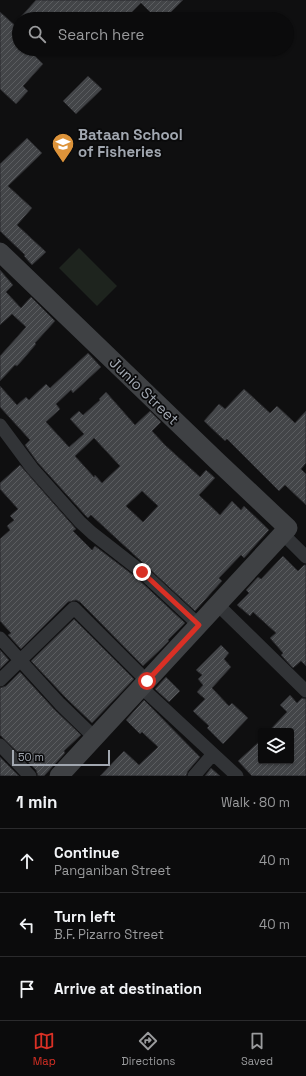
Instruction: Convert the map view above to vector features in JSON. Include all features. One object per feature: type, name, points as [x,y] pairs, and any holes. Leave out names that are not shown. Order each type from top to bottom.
[{"type":"street","name":"Junio Street","points":[[0,252],[217,461],[286,531]]},
{"type":"street","name":"Junio Street","points":[[0,260],[171,427],[210,468],[286,531]]},
{"type":"street","points":[[0,424],[32,468],[80,522],[142,572],[199,625]]},
{"type":"street","points":[[59,776],[286,531],[306,557]]},
{"type":"street","points":[[218,605],[306,691]]},
{"type":"street","points":[[0,680],[74,608],[144,684],[213,754],[237,776]]},
{"type":"street","points":[[0,638],[60,704],[94,737]]},
{"type":"street","points":[[0,745],[30,776]]},
{"type":"street","points":[[194,776],[213,754]]},
{"type":"shaded area","points":[[79,248],[117,286],[97,306],[59,268]]},
{"type":"building","points":[[36,0],[183,0],[171,12],[150,12],[141,3],[132,12],[25,12]]},
{"type":"building","points":[[0,12],[12,23],[12,56],[35,56],[43,64],[23,86],[28,91],[16,104],[0,89]]},
{"type":"building","points":[[88,76],[102,89],[76,114],[63,101]]},
{"type":"building","points":[[27,138],[42,153],[8,186],[32,208],[17,225],[46,252],[32,265],[24,256],[25,255],[0,231],[0,164]]},
{"type":"building","points":[[0,270],[13,285],[6,292],[21,308],[31,297],[55,321],[17,366],[15,365],[0,381],[0,356],[26,327],[12,314],[0,325]]},
{"type":"building","points":[[88,353],[101,367],[73,393],[71,390],[56,404],[60,409],[46,422],[69,447],[84,434],[70,419],[79,411],[83,415],[100,400],[99,399],[106,392],[135,425],[150,411],[161,422],[152,431],[165,445],[200,477],[206,470],[215,478],[199,495],[220,515],[232,501],[241,510],[244,506],[269,530],[244,558],[241,555],[219,578],[222,581],[195,611],[91,515],[88,518],[86,516],[38,463],[25,445],[30,440],[0,407],[0,386],[17,405],[26,397],[29,400],[46,384],[50,388]],"holes":[[[94,438],[120,466],[102,483],[95,475],[94,477],[75,456]],[[142,491],[158,506],[143,522],[126,506]]]},
{"type":"building","points":[[244,389],[270,413],[277,406],[295,423],[306,411],[306,463],[301,469],[306,474],[306,505],[285,485],[279,491],[227,439],[225,441],[204,421],[219,404],[225,409]]},
{"type":"building","points":[[20,465],[76,529],[73,531],[92,550],[95,546],[137,578],[185,623],[143,666],[80,602],[76,600],[68,602],[21,649],[8,635],[11,633],[0,621],[0,539],[10,530],[7,526],[14,520],[10,516],[18,509],[0,489],[0,483]]},
{"type":"building","points":[[283,556],[298,571],[306,565],[306,666],[301,661],[293,668],[281,655],[283,653],[270,638],[276,633],[253,612],[250,616],[237,605],[249,593],[246,590],[258,577],[261,579]]},
{"type":"building","points":[[74,619],[134,679],[92,723],[31,661]]},
{"type":"building","points":[[221,645],[229,653],[224,659],[231,667],[212,688],[229,706],[232,703],[248,718],[223,744],[207,728],[209,726],[193,711],[205,699],[197,692],[203,685],[198,679],[202,675],[196,670]]},
{"type":"building","points":[[0,650],[9,660],[0,669]]},
{"type":"building","points":[[20,672],[54,709],[81,735],[64,751],[65,753],[44,776],[38,776],[36,770],[0,735],[0,688],[6,686]]},
{"type":"building","points":[[166,677],[180,691],[169,702],[155,689]]},
{"type":"building","points":[[290,695],[297,703],[302,698],[306,699],[306,776],[252,776],[238,761],[258,743],[258,764],[294,764],[294,728],[272,728],[287,712],[280,705]]},
{"type":"building","points":[[144,700],[200,757],[188,771],[186,776],[100,776],[124,751],[139,765],[158,747],[142,732],[140,734],[126,720]]},
{"type":"building","points":[[0,757],[19,776],[0,776]]},
{"type":"building","points":[[211,768],[220,776],[205,776]]},
{"type":"place","name":"Bataan School of Fisheries","points":[[63,164]]},
{"type":"route","points":[[142,572],[199,625],[147,681]]}]
